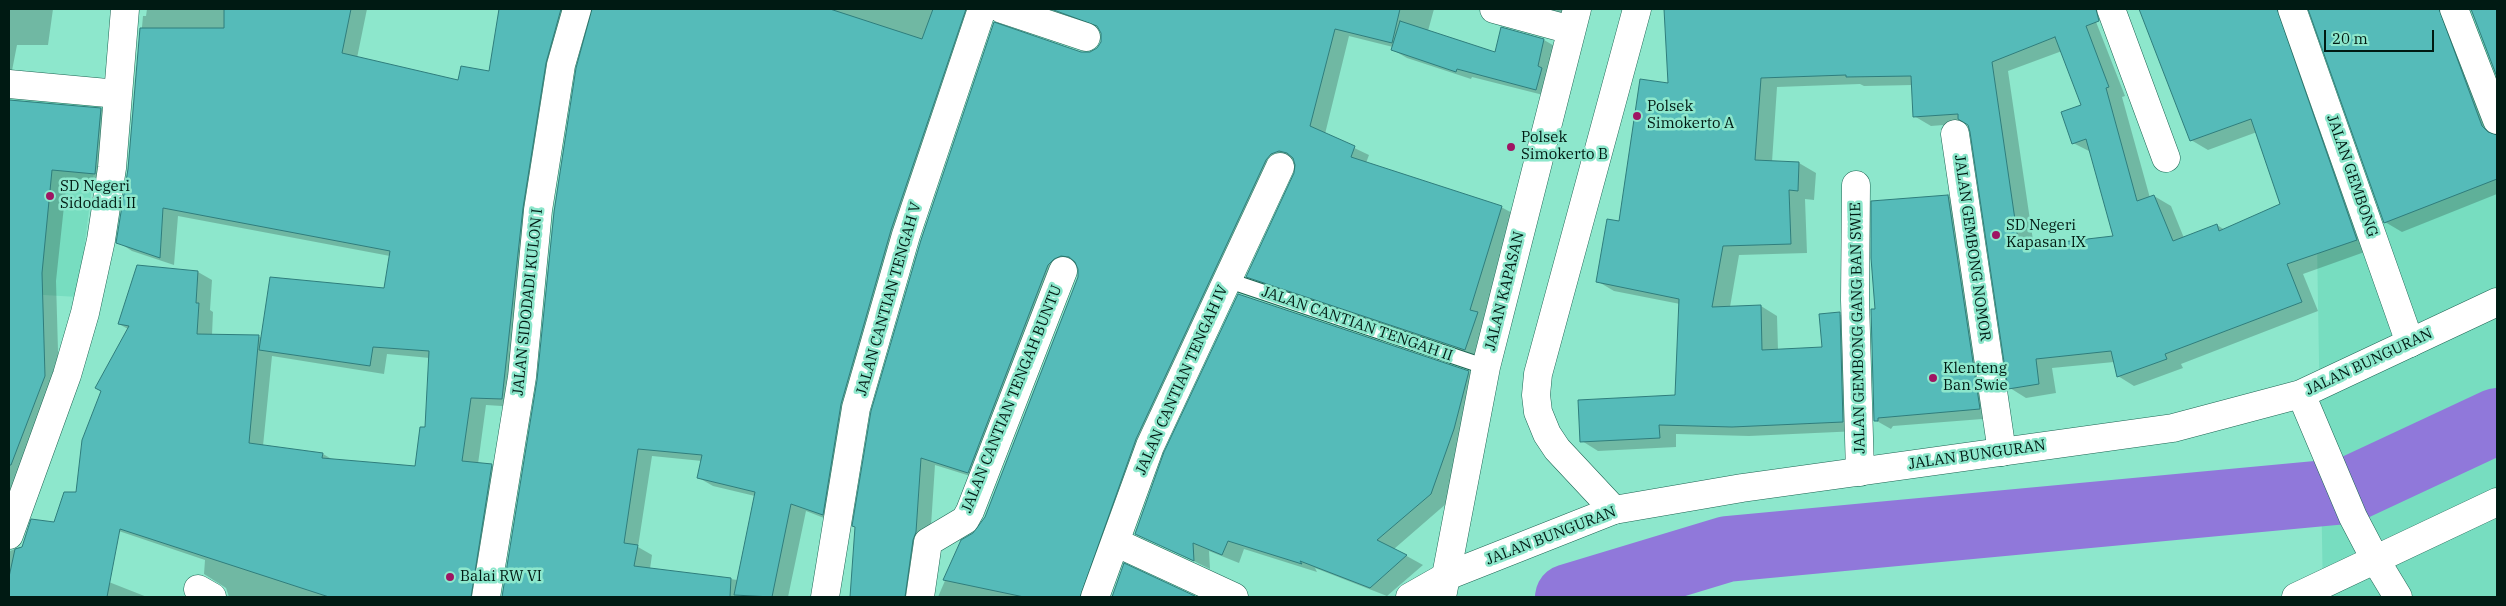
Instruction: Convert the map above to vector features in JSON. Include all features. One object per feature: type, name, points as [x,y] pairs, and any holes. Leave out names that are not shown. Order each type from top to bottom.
[{"type":"street","points":[[9,535],[67,375],[85,314],[104,222],[112,168],[125,9]]},
{"type":"street","name":"JALAN SIDODADI KULON I","points":[[486,597],[522,377],[538,210],[561,65],[578,9]]},
{"type":"street","name":"JALAN CANTIAN TENGAH V","points":[[824,597],[856,408],[906,236],[982,9]]},
{"type":"street","points":[[1002,9],[1086,37]]},
{"type":"street","points":[[1494,9],[1574,19]]},
{"type":"street","points":[[1614,510],[1557,449],[1546,434],[1538,412],[1536,395],[1538,374],[1637,9]]},
{"type":"street","points":[[2112,9],[2166,158]]},
{"type":"street","name":"JALAN GEMBONG","points":[[2292,9],[2410,343]]},
{"type":"street","points":[[2454,9],[2497,120]]},
{"type":"street","name":"JALAN KAPASAN","points":[[1444,587],[1486,368],[1574,19]]},
{"type":"street","points":[[9,84],[118,94]]},
{"type":"street","name":"JALAN GEMBONG NOMOR","points":[[1955,134],[2002,452]]},
{"type":"street","name":"JALAN CANTIAN TENGAH IV","points":[[1095,597],[1150,446],[1280,167]]},
{"type":"street","name":"JALAN GEMBONG GANG BAN SWIE","points":[[1856,185],[1855,300],[1860,472]]},
{"type":"street","name":"JALAN CANTIAN TENGAH BUNTU","points":[[920,597],[928,542],[965,520],[970,511],[1063,271]]},
{"type":"street","name":"JALAN BUNGURAN","points":[[1410,597],[1444,587],[1614,510],[1742,488],[2173,428],[2301,394],[2497,302]]},
{"type":"street","points":[[2301,394],[2353,517],[2398,597]]},
{"type":"street","points":[[2296,597],[2497,502]]},
{"type":"street","points":[[1115,542],[1234,597]]},
{"type":"lane","name":"JALAN CANTIAN TENGAH II","points":[[1227,280],[1486,368]]},
{"type":"shaded area","points":[[2313,9],[2497,9],[2497,597],[2323,597]]},
{"type":"shaded area","name":"SD Negeri Sidodadi II","points":[[9,91],[103,100],[78,297],[9,293]]},
{"type":"building","points":[[224,9],[351,9],[342,53],[458,80],[461,66],[489,71],[499,9],[561,9],[546,63],[523,208],[502,399],[471,398],[462,461],[492,464],[471,597],[329,597],[120,529],[107,597],[9,597],[9,577],[15,549],[22,547],[31,519],[54,522],[64,492],[76,492],[82,440],[101,391],[95,388],[129,326],[118,324],[137,265],[198,271],[196,303],[199,303],[197,334],[259,335],[249,443],[323,453],[322,458],[415,466],[420,427],[425,427],[429,351],[373,347],[370,366],[259,350],[270,277],[384,288],[390,251],[163,208],[160,258],[116,243],[128,169],[140,28],[224,28]]},
{"type":"building","points":[[592,9],[830,9],[922,39],[933,9],[966,9],[891,230],[841,404],[823,515],[791,504],[772,597],[734,595],[755,492],[697,478],[702,455],[638,449],[624,543],[638,545],[634,566],[731,578],[730,597],[502,597],[537,380],[554,212],[576,68]]},
{"type":"building","points":[[1051,9],[1400,9],[1392,43],[1335,29],[1310,126],[1355,146],[1351,157],[1502,206],[1470,310],[1478,312],[1465,350],[1246,277],[1294,173],[1295,165],[1293,158],[1287,153],[1279,151],[1271,154],[1266,160],[1136,439],[1080,597],[1024,597],[943,580],[961,540],[973,533],[985,517],[1078,277],[1078,269],[1075,262],[1069,257],[1061,256],[1054,259],[1048,265],[968,473],[921,458],[916,532],[913,540],[905,597],[850,597],[855,527],[852,526],[871,411],[921,240],[994,22],[1081,52],[1090,52],[1097,48],[1101,42],[1101,33],[1097,26]]},
{"type":"building","points":[[1664,9],[2096,9],[2099,21],[2086,26],[2109,87],[2106,88],[2137,201],[2154,195],[2173,241],[2217,224],[2219,231],[2280,204],[2251,119],[2190,141],[2139,9],[2277,9],[2357,240],[2287,264],[2302,302],[2165,354],[2167,359],[2117,377],[2111,351],[2036,359],[2039,384],[2008,389],[1968,125],[1958,119],[1958,114],[1913,117],[1911,76],[1846,77],[1846,75],[1761,78],[1755,160],[1799,162],[1798,191],[1789,190],[1791,244],[1723,246],[1712,307],[1761,305],[1762,350],[1822,347],[1819,314],[1840,312],[1843,422],[1732,427],[1659,425],[1660,438],[1580,442],[1578,400],[1675,395],[1679,299],[1596,282],[1607,219],[1619,221],[1640,79],[1668,83]],"holes":[[[2055,37],[2081,105],[2061,112],[2072,144],[2086,139],[2113,236],[2019,247],[1992,62]]]},
{"type":"building","points":[[2308,9],[2439,9],[2482,126],[2488,132],[2497,135],[2497,179],[2384,223]]},
{"type":"building","points":[[2471,9],[2497,9],[2497,77]]},
{"type":"building","points":[[1400,21],[1495,52],[1501,27],[1544,39],[1538,66],[1542,68],[1536,90],[1457,69],[1456,72],[1391,50]]},
{"type":"building","name":"SD Negeri Sidodadi II","points":[[9,100],[101,108],[95,174],[52,170],[42,273],[45,376],[11,465],[9,465]]},
{"type":"building","points":[[1948,195],[1980,409],[1878,418],[1878,421],[1874,421],[1871,309],[1875,309],[1871,258],[1871,201]]},
{"type":"building","points":[[1238,294],[1469,371],[1454,429],[1431,494],[1377,540],[1407,555],[1370,588],[1300,561],[1302,564],[1228,541],[1222,555],[1193,543],[1194,561],[1135,534],[1164,452]]},
{"type":"building","points":[[1124,563],[1195,596],[1195,597],[1112,597]]},
{"type":"waterway","points":[[1568,597],[1727,549],[2347,491],[2497,421]]},
{"type":"place","name":"Polsek Simokerto A","points":[[1637,116]]},
{"type":"place","name":"Polsek Simokerto B","points":[[1511,147]]},
{"type":"place","name":"SD Negeri Sidodadi II","points":[[50,196]]},
{"type":"place","name":"SD Negeri Kapasan IX","points":[[1996,235]]},
{"type":"place","name":"Klenteng Ban Swie","points":[[1933,378]]},
{"type":"place","name":"Balai RW VI","points":[[450,577]]}]
